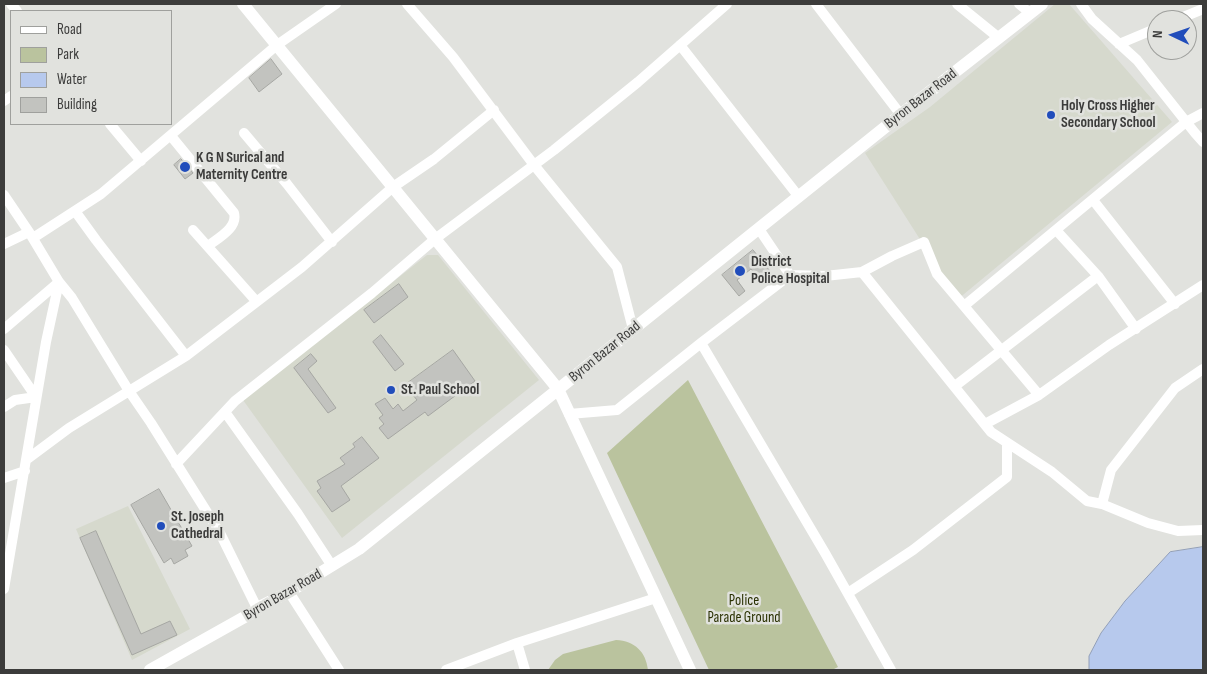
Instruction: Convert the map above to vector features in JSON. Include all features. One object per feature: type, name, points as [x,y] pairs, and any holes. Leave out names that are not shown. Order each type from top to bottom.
[{"type":"street","points":[[244,4],[558,390],[690,670]]},
{"type":"street","points":[[4,244],[31,235],[75,211],[101,194],[277,45],[336,4]]},
{"type":"street","points":[[407,4],[453,57],[534,165],[617,267],[633,329]]},
{"type":"street","points":[[176,464],[236,401],[372,293],[435,239],[534,165],[630,88],[727,4]]},
{"type":"street","points":[[816,4],[901,115]]},
{"type":"street","points":[[957,4],[999,38]]},
{"type":"street","points":[[1019,4],[1030,13]]},
{"type":"street","name":"Byron Bazar Road","points":[[150,670],[257,610],[257,608],[289,592],[359,550],[798,196],[1042,4]]},
{"type":"street","points":[[1081,4],[1092,19],[1137,60],[1203,142]]},
{"type":"street","points":[[1119,44],[1147,32]]},
{"type":"street","points":[[680,45],[798,196]]},
{"type":"street","points":[[26,460],[69,428],[186,356],[302,267],[392,187],[434,159],[494,110]]},
{"type":"street","points":[[964,306],[1186,122],[1203,113]]},
{"type":"street","points":[[111,125],[140,161]]},
{"type":"street","points":[[244,134],[287,184],[332,242]]},
{"type":"street","points":[[171,136],[234,213],[234,224],[208,246]]},
{"type":"street","points":[[4,195],[59,282],[72,298],[220,533],[257,608]]},
{"type":"street","points":[[1093,200],[1175,304]]},
{"type":"street","points":[[75,211],[186,356]]},
{"type":"street","points":[[758,229],[790,275]]},
{"type":"street","points":[[194,230],[256,301]]},
{"type":"street","points":[[1056,230],[1098,276],[1136,328]]},
{"type":"street","points":[[569,414],[616,410],[790,275],[825,276],[862,272],[924,242],[936,274],[1039,394]]},
{"type":"street","points":[[862,272],[991,432],[1052,472],[1087,501],[1102,504],[1148,523],[1178,531],[1203,530]]},
{"type":"street","points":[[955,386],[1098,276]]},
{"type":"street","points":[[4,329],[59,282]]},
{"type":"street","points":[[4,589],[36,397],[59,282]]},
{"type":"street","points":[[985,424],[1039,394],[1203,285]]},
{"type":"street","points":[[701,343],[892,670]]},
{"type":"street","points":[[4,350],[36,397]]},
{"type":"street","points":[[1102,504],[1111,470],[1175,388],[1203,369]]},
{"type":"street","points":[[4,407],[15,400],[36,397]]},
{"type":"street","points":[[225,412],[298,514],[332,566]]},
{"type":"street","points":[[848,593],[913,550],[1007,477],[1007,443]]},
{"type":"street","points":[[4,478],[24,471]]},
{"type":"street","points":[[289,592],[339,670]]},
{"type":"street","points":[[446,670],[517,643],[656,598]]},
{"type":"street","points":[[517,643],[525,670]]},
{"type":"shaded area","name":"Holy Cross Higher Secondary School","points":[[1055,4],[1069,4],[1172,122],[958,299],[865,153],[930,107]]},
{"type":"shaded area","name":"St. Paul School","points":[[427,255],[438,255],[539,380],[342,538],[243,400]]},
{"type":"shaded area","points":[[128,506],[190,629],[132,660],[76,529]]},
{"type":"green space","name":"Police Parade Ground","points":[[688,380],[838,667],[832,670],[709,670],[607,453]]},
{"type":"green space","points":[[616,640],[634,645],[645,658],[648,670],[548,670],[555,660],[563,654]]},
{"type":"water","points":[[1203,547],[1203,670],[1089,670],[1089,656],[1101,633],[1125,601],[1170,552]]},
{"type":"building","points":[[271,59],[282,74],[259,92],[249,78]]},
{"type":"building","points":[[181,159],[193,173],[185,179],[174,165]]},
{"type":"building","points":[[753,250],[770,271],[760,280],[751,269],[737,280],[745,291],[739,296],[722,275]]},
{"type":"building","points":[[399,284],[408,297],[374,323],[364,310]]},
{"type":"building","points":[[381,335],[404,364],[395,371],[373,342]]},
{"type":"building","points":[[453,350],[475,381],[428,416],[425,412],[388,439],[379,428],[384,424],[379,418],[383,415],[375,404],[385,398],[393,409],[398,404],[403,411],[417,400],[405,385]]},
{"type":"building","points":[[311,354],[317,361],[308,369],[336,408],[328,413],[294,368]]},
{"type":"building","points":[[362,437],[379,458],[341,486],[350,500],[332,512],[317,491],[321,488],[317,481],[345,464],[340,458],[355,447],[353,444]]},
{"type":"building","name":"St. Joseph Cathedral","points":[[159,489],[192,546],[185,550],[188,556],[174,564],[171,558],[164,563],[131,505]]},
{"type":"building","points":[[96,531],[141,634],[170,621],[177,635],[132,655],[80,538]]},
{"type":"place","name":"Holy Cross Higher Secondary School","points":[[1051,115]]},
{"type":"place","name":"K G N Surical and Maternity Centre","points":[[185,167]]},
{"type":"place","name":"District Police Hospital","points":[[740,271]]},
{"type":"place","name":"St. Paul School","points":[[391,390]]},
{"type":"place","name":"St. Joseph Cathedral","points":[[161,526]]}]
